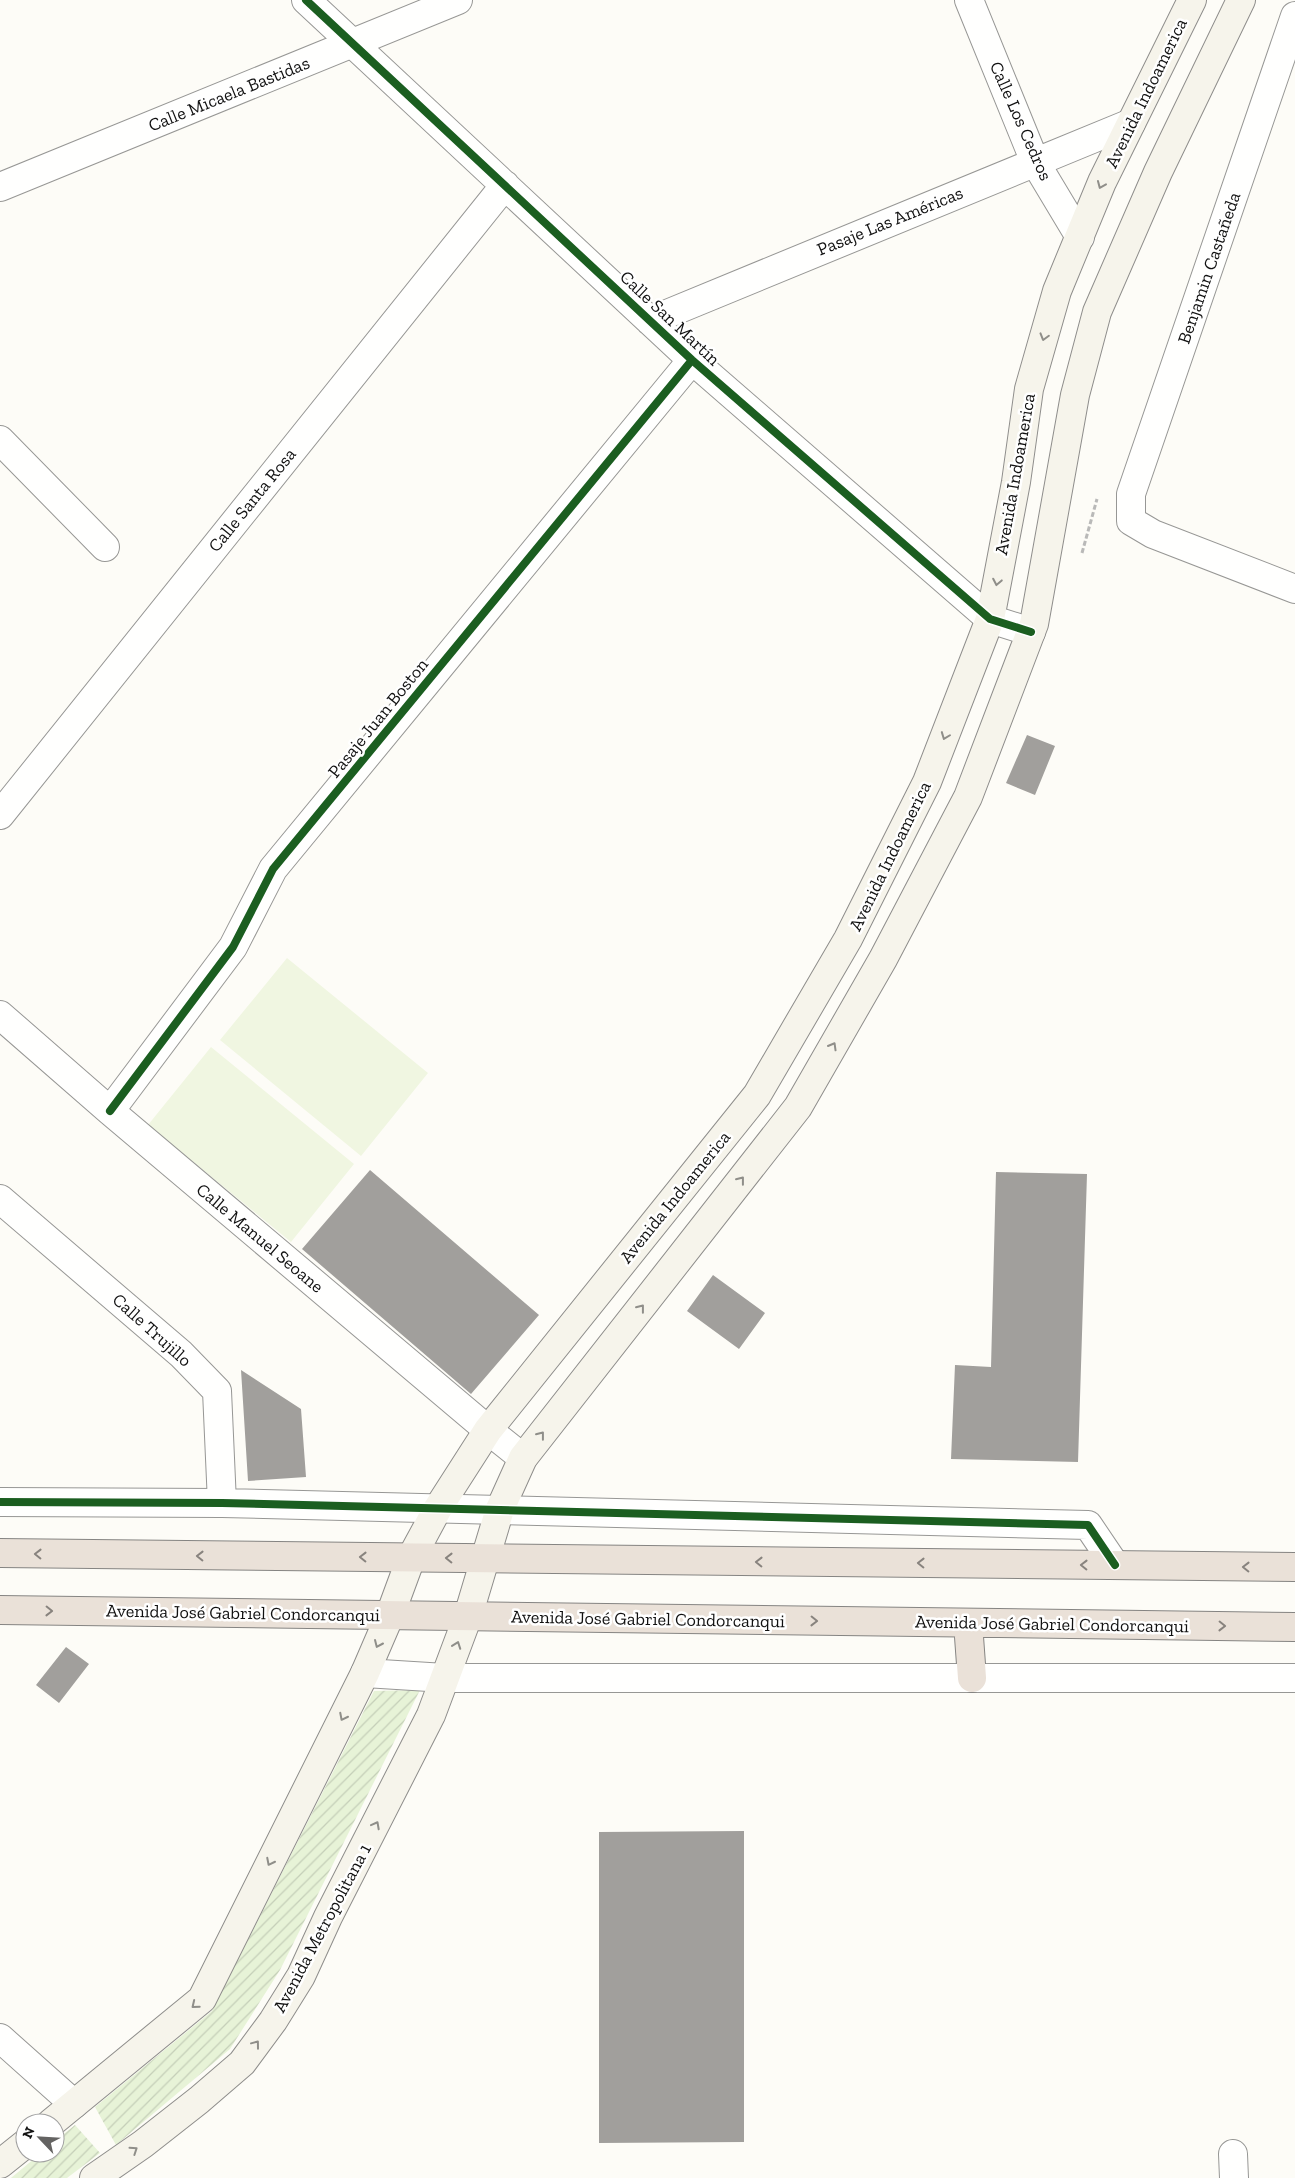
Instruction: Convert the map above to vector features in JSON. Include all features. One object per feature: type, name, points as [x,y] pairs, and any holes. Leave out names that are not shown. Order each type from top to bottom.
[{"type":"highway","points":[[0,1553],[1295,1567]]},
{"type":"highway","name":"Avenida José Gabriel Condorcanqui","points":[[0,1610],[1295,1627]]},
{"type":"highway","points":[[968,1623],[972,1678]]},
{"type":"main road","name":"Avenida Indoamerica","points":[[390,1615],[411,1558],[438,1508],[488,1430],[756,1096],[848,939],[927,782],[990,619],[1016,482],[1029,389],[1057,291],[1102,182],[1192,0]]},
{"type":"main road","points":[[468,1616],[500,1509],[523,1458],[798,1107],[883,959],[968,798],[1031,632],[1075,395],[1097,312],[1158,172],[1241,0]]},
{"type":"main road","points":[[63,2113],[202,1999],[365,1673],[390,1615]]},
{"type":"main road","name":"Avenida Metropolitana 1","points":[[94,2178],[143,2144],[242,2063],[273,2021],[301,1976],[328,1918],[432,1715],[468,1616]]},
{"type":"main road","points":[[0,2164],[15,2152]]},
{"type":"street","name":"Calle San Martín","points":[[306,0],[692,360],[990,619],[1031,632]]},
{"type":"street","name":"Calle Micaela Bastidas","points":[[0,187],[458,0]]},
{"type":"street","name":"Calle Los Cedros","points":[[970,0],[1035,162],[1080,237]]},
{"type":"street","name":"Benjamin Castañeda","points":[[1295,16],[1131,494],[1131,521],[1153,534],[1295,589]]},
{"type":"street","name":"Pasaje Las Américas","points":[[650,321],[1132,123]]},
{"type":"street","name":"Calle Santa Rosa","points":[[0,815],[505,185]]},
{"type":"street","name":"Pasaje Juan Boston","points":[[110,1111],[233,947],[273,869],[692,360]]},
{"type":"street","points":[[0,440],[105,547]]},
{"type":"street","name":"Calle Manuel Seoane","points":[[0,1015],[110,1111],[523,1458]]},
{"type":"street","name":"Calle Trujillo","points":[[0,1199],[181,1354],[216,1390],[222,1503]]},
{"type":"street","points":[[0,1502],[222,1503],[1088,1525],[1115,1565]]},
{"type":"street","points":[[365,1673],[445,1678],[1295,1678]]},
{"type":"street","points":[[0,2038],[74,2104]]},
{"type":"path","points":[[1082,554],[1098,497]]},
{"type":"green space","points":[[287,958],[428,1073],[361,1156],[220,1040]]},
{"type":"green space","points":[[211,1047],[354,1164],[291,1242],[148,1125]]},
{"type":"green space","points":[[420,1690],[280,1970],[230,2049],[116,2145],[95,2107],[212,2011],[374,1691]]},
{"type":"green space","points":[[75,2125],[100,2153],[67,2178],[11,2178],[29,2163],[65,2163],[65,2133]]},
{"type":"building","points":[[1027,735],[1055,746],[1035,795],[1006,783]]},
{"type":"building","points":[[370,1170],[539,1315],[471,1394],[302,1249]]},
{"type":"building","points":[[996,1172],[1087,1174],[1078,1462],[951,1459],[955,1365],[991,1367]]},
{"type":"building","points":[[713,1275],[765,1313],[739,1349],[687,1311]]},
{"type":"building","points":[[241,1370],[301,1409],[306,1477],[248,1481]]},
{"type":"building","points":[[66,1647],[89,1664],[59,1703],[36,1685]]},
{"type":"building","points":[[744,1831],[744,2142],[599,2143],[599,1832]]},
{"type":"cycle path","points":[[306,0],[692,360],[990,619],[1031,632]]},
{"type":"cycle path","points":[[110,1111],[233,947],[273,869],[692,360]]},
{"type":"cycle path","points":[[0,1502],[222,1503],[1088,1525],[1115,1565]]}]
